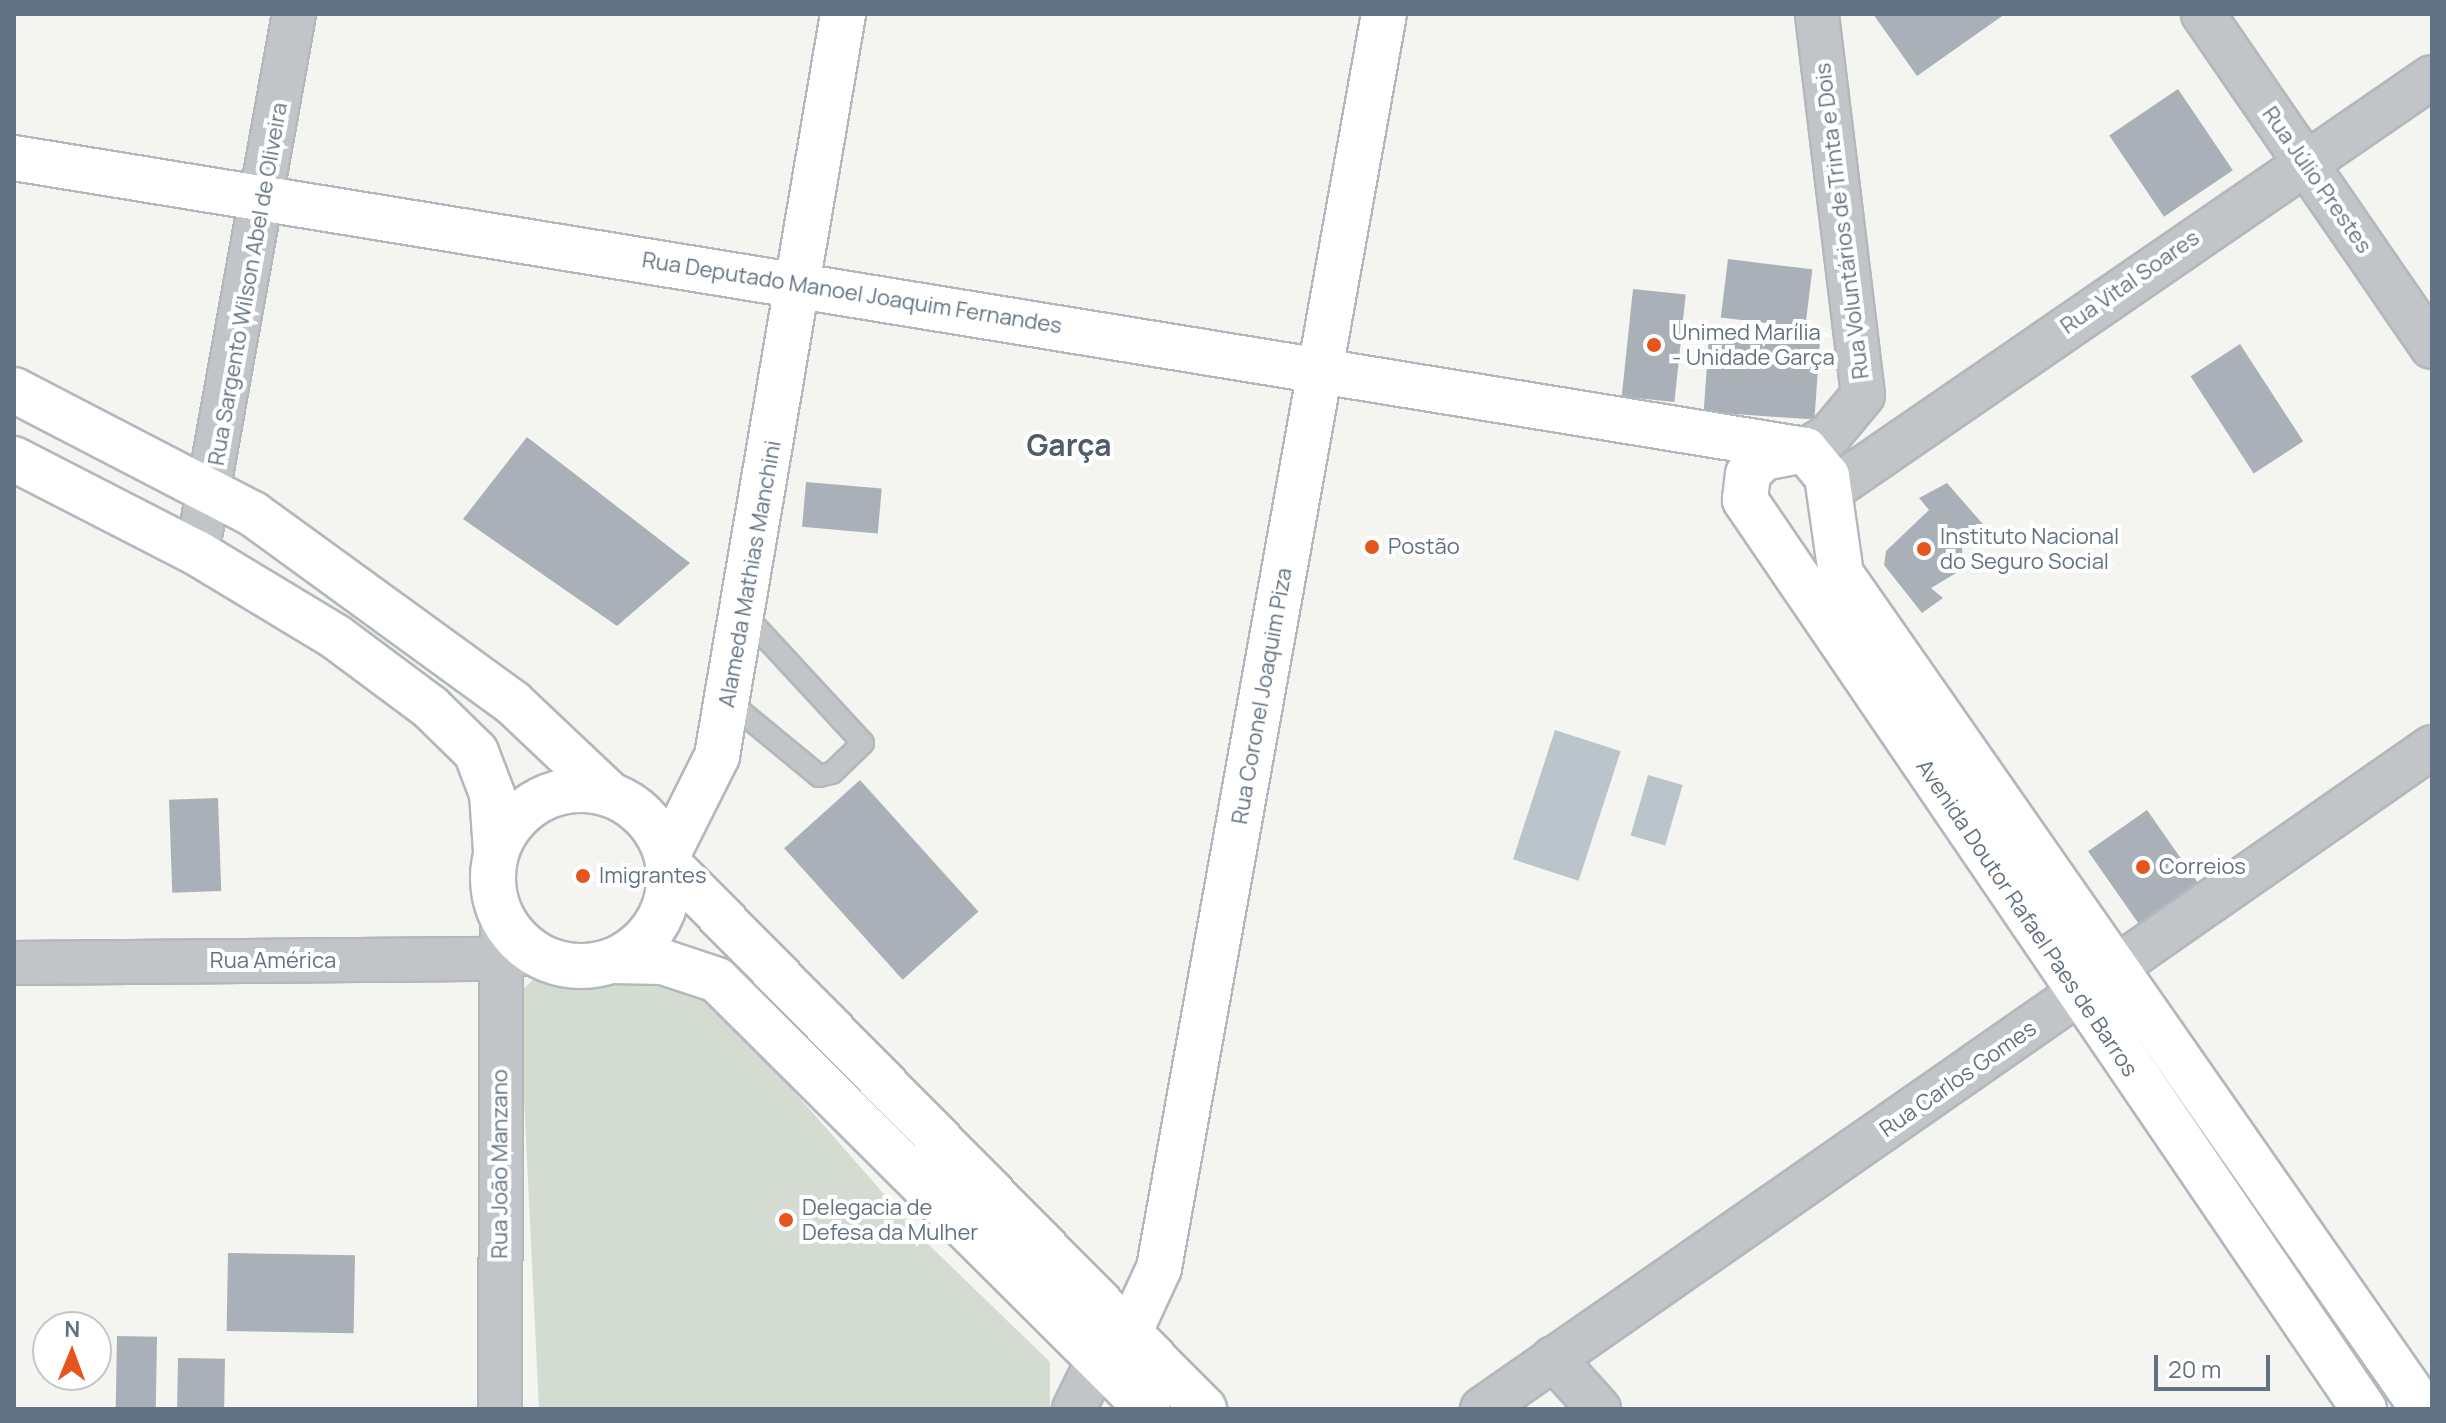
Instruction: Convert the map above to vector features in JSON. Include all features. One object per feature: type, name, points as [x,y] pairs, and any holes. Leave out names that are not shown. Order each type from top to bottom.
[{"type":"main road","name":"Alameda Mathias Manchini","points":[[669,859],[717,756],[802,284],[843,14]]},
{"type":"main road","name":"Rua Coronel Joaquim Piza","points":[[1099,1358],[1131,1329],[1159,1268],[1384,14]]},
{"type":"main road","name":"Rua Deputado Manoel Joaquim Fernandes","points":[[14,158],[802,284],[1805,450]]},
{"type":"main road","points":[[14,390],[212,493],[395,612],[513,703],[607,792],[652,823],[669,859],[1131,1329],[1204,1409]]},
{"type":"main road","points":[[1805,450],[1831,490]]},
{"type":"main road","name":"Avenida Doutor Rafael Paes de Barros","points":[[1805,450],[1763,458],[1748,474],[1745,500],[2095,984],[2423,1409]]},
{"type":"main road","points":[[14,459],[197,553],[336,637],[430,707],[476,752],[492,794],[496,851],[493,888],[511,943],[556,963],[663,962],[717,980],[1148,1409]]},
{"type":"main road","name":"Avenida Doutor Rafael Paes de Barros","points":[[1831,490],[1830,536],[1841,574],[2364,1409]]},
{"type":"main road","points":[[496,851],[527,806],[552,793],[607,792]]},
{"type":"main road","points":[[612,961],[658,923],[669,859]]},
{"type":"street","name":"Rua Sargento Wilson Abel de Oliveira","points":[[197,553],[212,493],[294,14]]},
{"type":"street","name":"Rua Voluntários de Trinta e Dois","points":[[1805,450],[1829,436],[1863,395],[1817,14]]},
{"type":"street","name":"Rua Júlio Prestes","points":[[2203,14],[2432,347]]},
{"type":"street","name":"Rua Vital Soares","points":[[1831,490],[2304,161],[2432,77]]},
{"type":"street","points":[[1863,395],[1922,427]]},
{"type":"street","name":"Rua Carlos Gomes","points":[[1482,1409],[2432,747]]},
{"type":"street","name":"Rua América","points":[[14,963],[511,943]]},
{"type":"street","name":"Rua João Manzano","points":[[500,1409],[511,943]]},
{"type":"street","points":[[1074,1409],[1099,1358]]},
{"type":"street","points":[[1553,1358],[1599,1409]]},
{"type":"lane","points":[[728,701],[819,776],[832,773],[863,743],[743,613]]},
{"type":"shaded area","points":[[1555,730],[1621,751],[1579,881],[1513,859]]},
{"type":"shaded area","points":[[1648,775],[1683,785],[1665,845],[1631,836]]},
{"type":"shaded area","points":[[536,977],[679,977],[712,998],[926,1242],[1050,1362],[1050,1409],[539,1409],[519,993]]},
{"type":"building","points":[[1873,14],[2005,14],[1917,76]]},
{"type":"building","points":[[2178,89],[2233,170],[2164,217],[2109,135]]},
{"type":"building","points":[[1728,259],[1812,269],[1805,328],[1721,318]]},
{"type":"building","name":"Unimed Marília - Unidade Garça","points":[[1633,289],[1686,295],[1674,402],[1622,396]]},
{"type":"building","points":[[1709,336],[1820,344],[1814,420],[1704,412]]},
{"type":"building","points":[[2240,344],[2303,441],[2254,473],[2191,376]]},
{"type":"building","points":[[527,437],[690,563],[617,626],[463,519]]},
{"type":"building","points":[[806,482],[882,489],[878,533],[802,527]]},
{"type":"building","name":"Instituto Nacional do Seguro Social","points":[[1947,483],[1988,530],[1962,548],[1963,569],[1931,588],[1943,598],[1922,613],[1884,565],[1886,551],[1929,510],[1919,498]]},
{"type":"building","points":[[860,780],[978,912],[903,980],[784,848]]},
{"type":"building","points":[[218,798],[221,891],[172,893],[169,800]]},
{"type":"building","name":"Correios","points":[[2147,810],[2198,883],[2139,924],[2088,851]]},
{"type":"building","points":[[228,1253],[355,1255],[354,1333],[227,1331]]},
{"type":"building","points":[[117,1336],[157,1337],[156,1409],[116,1409]]},
{"type":"building","points":[[178,1358],[225,1359],[224,1409],[177,1409]]},
{"type":"place","name":"Unimed Marília - Unidade Garça","points":[[1654,345]]},
{"type":"place","name":"Postão","points":[[1372,547]]},
{"type":"place","name":"Instituto Nacional do Seguro Social","points":[[1924,549]]},
{"type":"place","name":"Correios","points":[[2143,867]]},
{"type":"place","name":"Imigrantes","points":[[583,876]]},
{"type":"place","name":"Delegacia de Defesa da Mulher","points":[[786,1220]]},
{"type":"district","name":"Garça","points":[[1069,445]]}]
